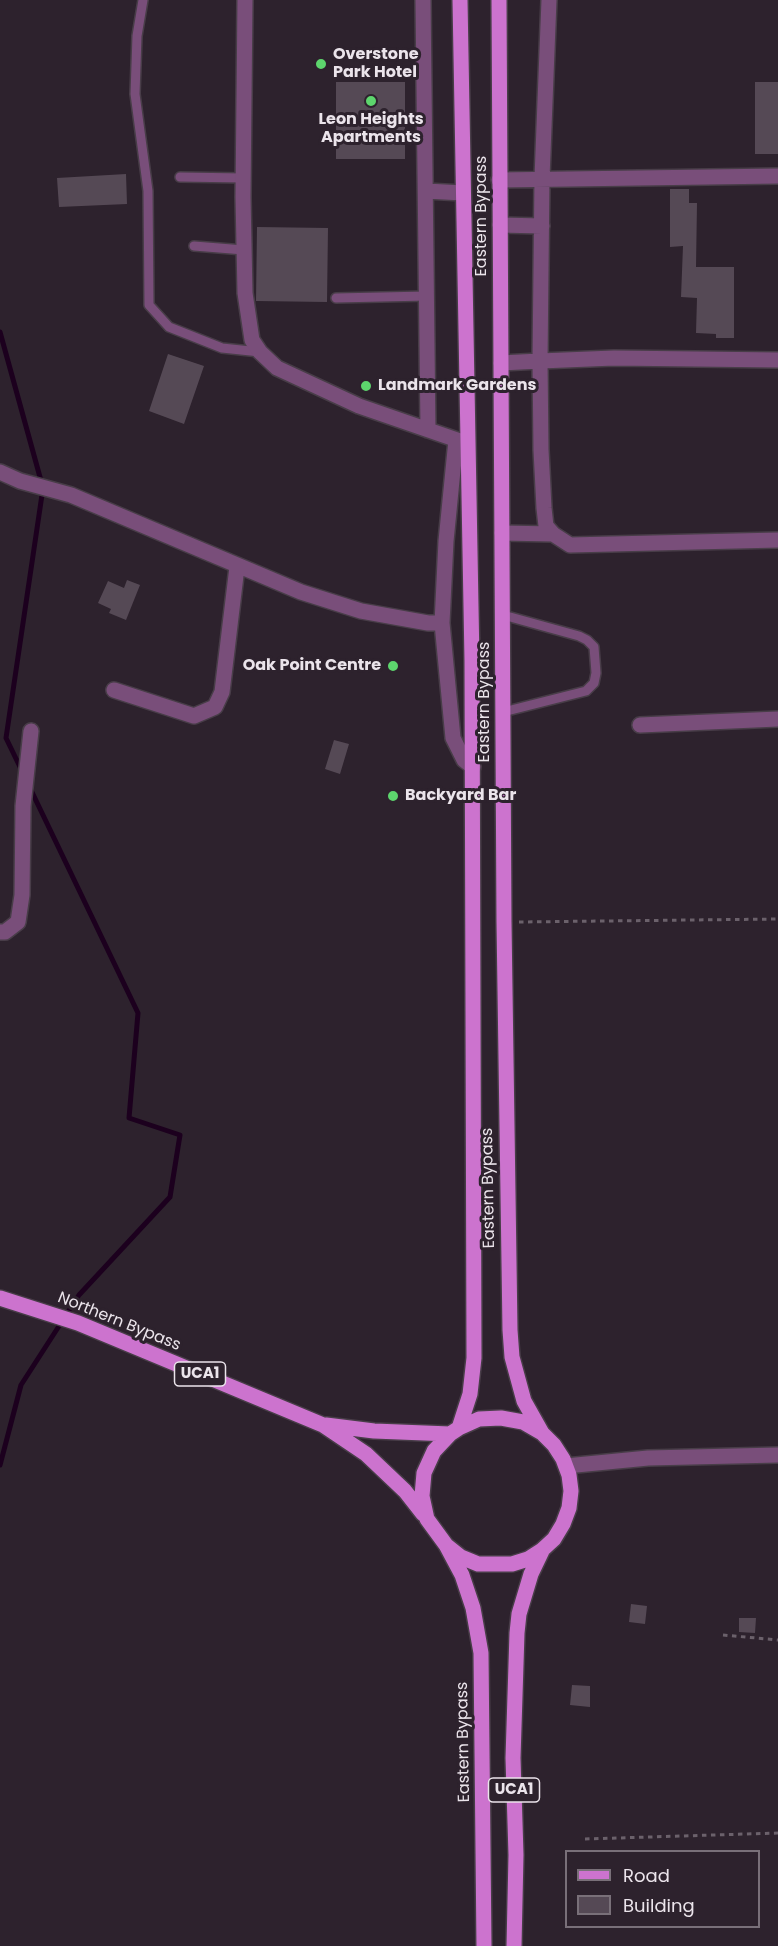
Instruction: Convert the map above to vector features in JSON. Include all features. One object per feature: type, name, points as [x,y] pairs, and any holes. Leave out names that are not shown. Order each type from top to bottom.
[{"type":"main road","name":"Eastern Bypass","points":[[454,1431],[470,1395],[474,1358],[473,767],[462,442],[463,193],[460,0]]},
{"type":"main road","name":"Eastern Bypass","points":[[499,0],[504,922],[510,1330],[512,1357],[524,1401],[542,1433]]},
{"type":"main road","name":"Northern Bypass","points":[[0,1298],[78,1323],[323,1425]]},
{"type":"main road","name":"Eastern Bypass","points":[[446,1545],[461,1557],[478,1564],[512,1564],[542,1551],[554,1539],[563,1524],[569,1508],[571,1491],[566,1466],[554,1444],[542,1433],[523,1422],[501,1418],[479,1419],[454,1431],[434,1451],[424,1473],[422,1496],[427,1519],[446,1545],[462,1575],[473,1608],[481,1653],[484,1946]]},
{"type":"main road","name":"UCA1","points":[[323,1425],[374,1431],[454,1431]]},
{"type":"main road","name":"UCA1","points":[[323,1425],[366,1454],[405,1491],[427,1519]]},
{"type":"main road","name":"Eastern Bypass","points":[[514,1946],[516,1855],[513,1758],[517,1633],[519,1614],[531,1574],[542,1551]]},
{"type":"street","points":[[245,0],[244,250],[245,293],[252,340],[260,352],[277,368],[359,406],[462,442],[446,541],[442,623],[453,738],[464,760],[473,767]]},
{"type":"street","points":[[423,0],[428,430]]},
{"type":"street","points":[[549,0],[542,178],[540,361],[541,450],[546,526],[570,545],[778,540]]},
{"type":"street","points":[[500,180],[778,176]]},
{"type":"street","points":[[426,190],[463,193]]},
{"type":"street","points":[[500,225],[542,226]]},
{"type":"street","points":[[501,363],[614,358],[778,360]]},
{"type":"street","points":[[0,472],[20,481],[70,495],[301,592],[362,611],[428,623],[442,623]]},
{"type":"street","points":[[502,533],[554,534]]},
{"type":"street","points":[[114,690],[194,716],[215,707],[222,692],[237,567]]},
{"type":"street","points":[[640,725],[778,719]]},
{"type":"street","points":[[0,932],[5,932],[18,922],[22,895],[23,806],[31,731]]},
{"type":"street","points":[[566,1466],[648,1458],[778,1455]]},
{"type":"lane","points":[[143,0],[136,36],[135,94],[148,191],[149,305],[169,327],[222,348],[260,352]]},
{"type":"lane","points":[[180,177],[243,178]]},
{"type":"lane","points":[[194,246],[244,250]]},
{"type":"lane","points":[[336,298],[427,296]]},
{"type":"lane","points":[[503,615],[587,640],[594,647],[596,673],[594,683],[586,691],[503,712]]},
{"type":"path","points":[[504,922],[778,919]]},
{"type":"path","points":[[723,1635],[778,1640]]},
{"type":"path","points":[[585,1839],[778,1833]]},
{"type":"building","points":[[336,82],[405,82],[405,159],[336,159]]},
{"type":"building","points":[[755,82],[778,82],[778,154],[755,154]]},
{"type":"building","points":[[126,174],[127,204],[59,207],[57,178]]},
{"type":"building","points":[[670,189],[689,189],[689,203],[697,203],[696,267],[734,267],[734,338],[716,338],[716,334],[696,333],[697,298],[681,297],[683,246],[670,247]]},
{"type":"building","points":[[257,227],[328,228],[327,302],[256,301]]},
{"type":"building","points":[[168,354],[204,366],[184,424],[149,411]]},
{"type":"building","points":[[127,580],[140,585],[126,620],[109,613],[111,609],[98,603],[108,581],[124,588]]},
{"type":"building","points":[[334,740],[349,744],[340,774],[325,769]]},
{"type":"building","points":[[631,1604],[647,1606],[645,1624],[629,1622]]},
{"type":"building","points":[[739,1618],[756,1618],[755,1633],[739,1632]]},
{"type":"building","points":[[572,1685],[590,1686],[590,1707],[570,1705]]},
{"type":"waterway","points":[[0,332],[43,488],[6,738],[22,771]]},
{"type":"waterway","points":[[0,1465],[21,1385],[79,1295],[170,1197],[180,1135],[129,1118],[138,1013],[30,788]]},
{"type":"place","name":"Overstone Park Hotel","points":[[321,64]]},
{"type":"place","name":"Leon Heights Apartments","points":[[371,101]]},
{"type":"place","name":"Landmark Gardens","points":[[366,386]]},
{"type":"place","name":"Oak Point Centre","points":[[393,666]]},
{"type":"place","name":"Backyard Bar","points":[[393,796]]}]
